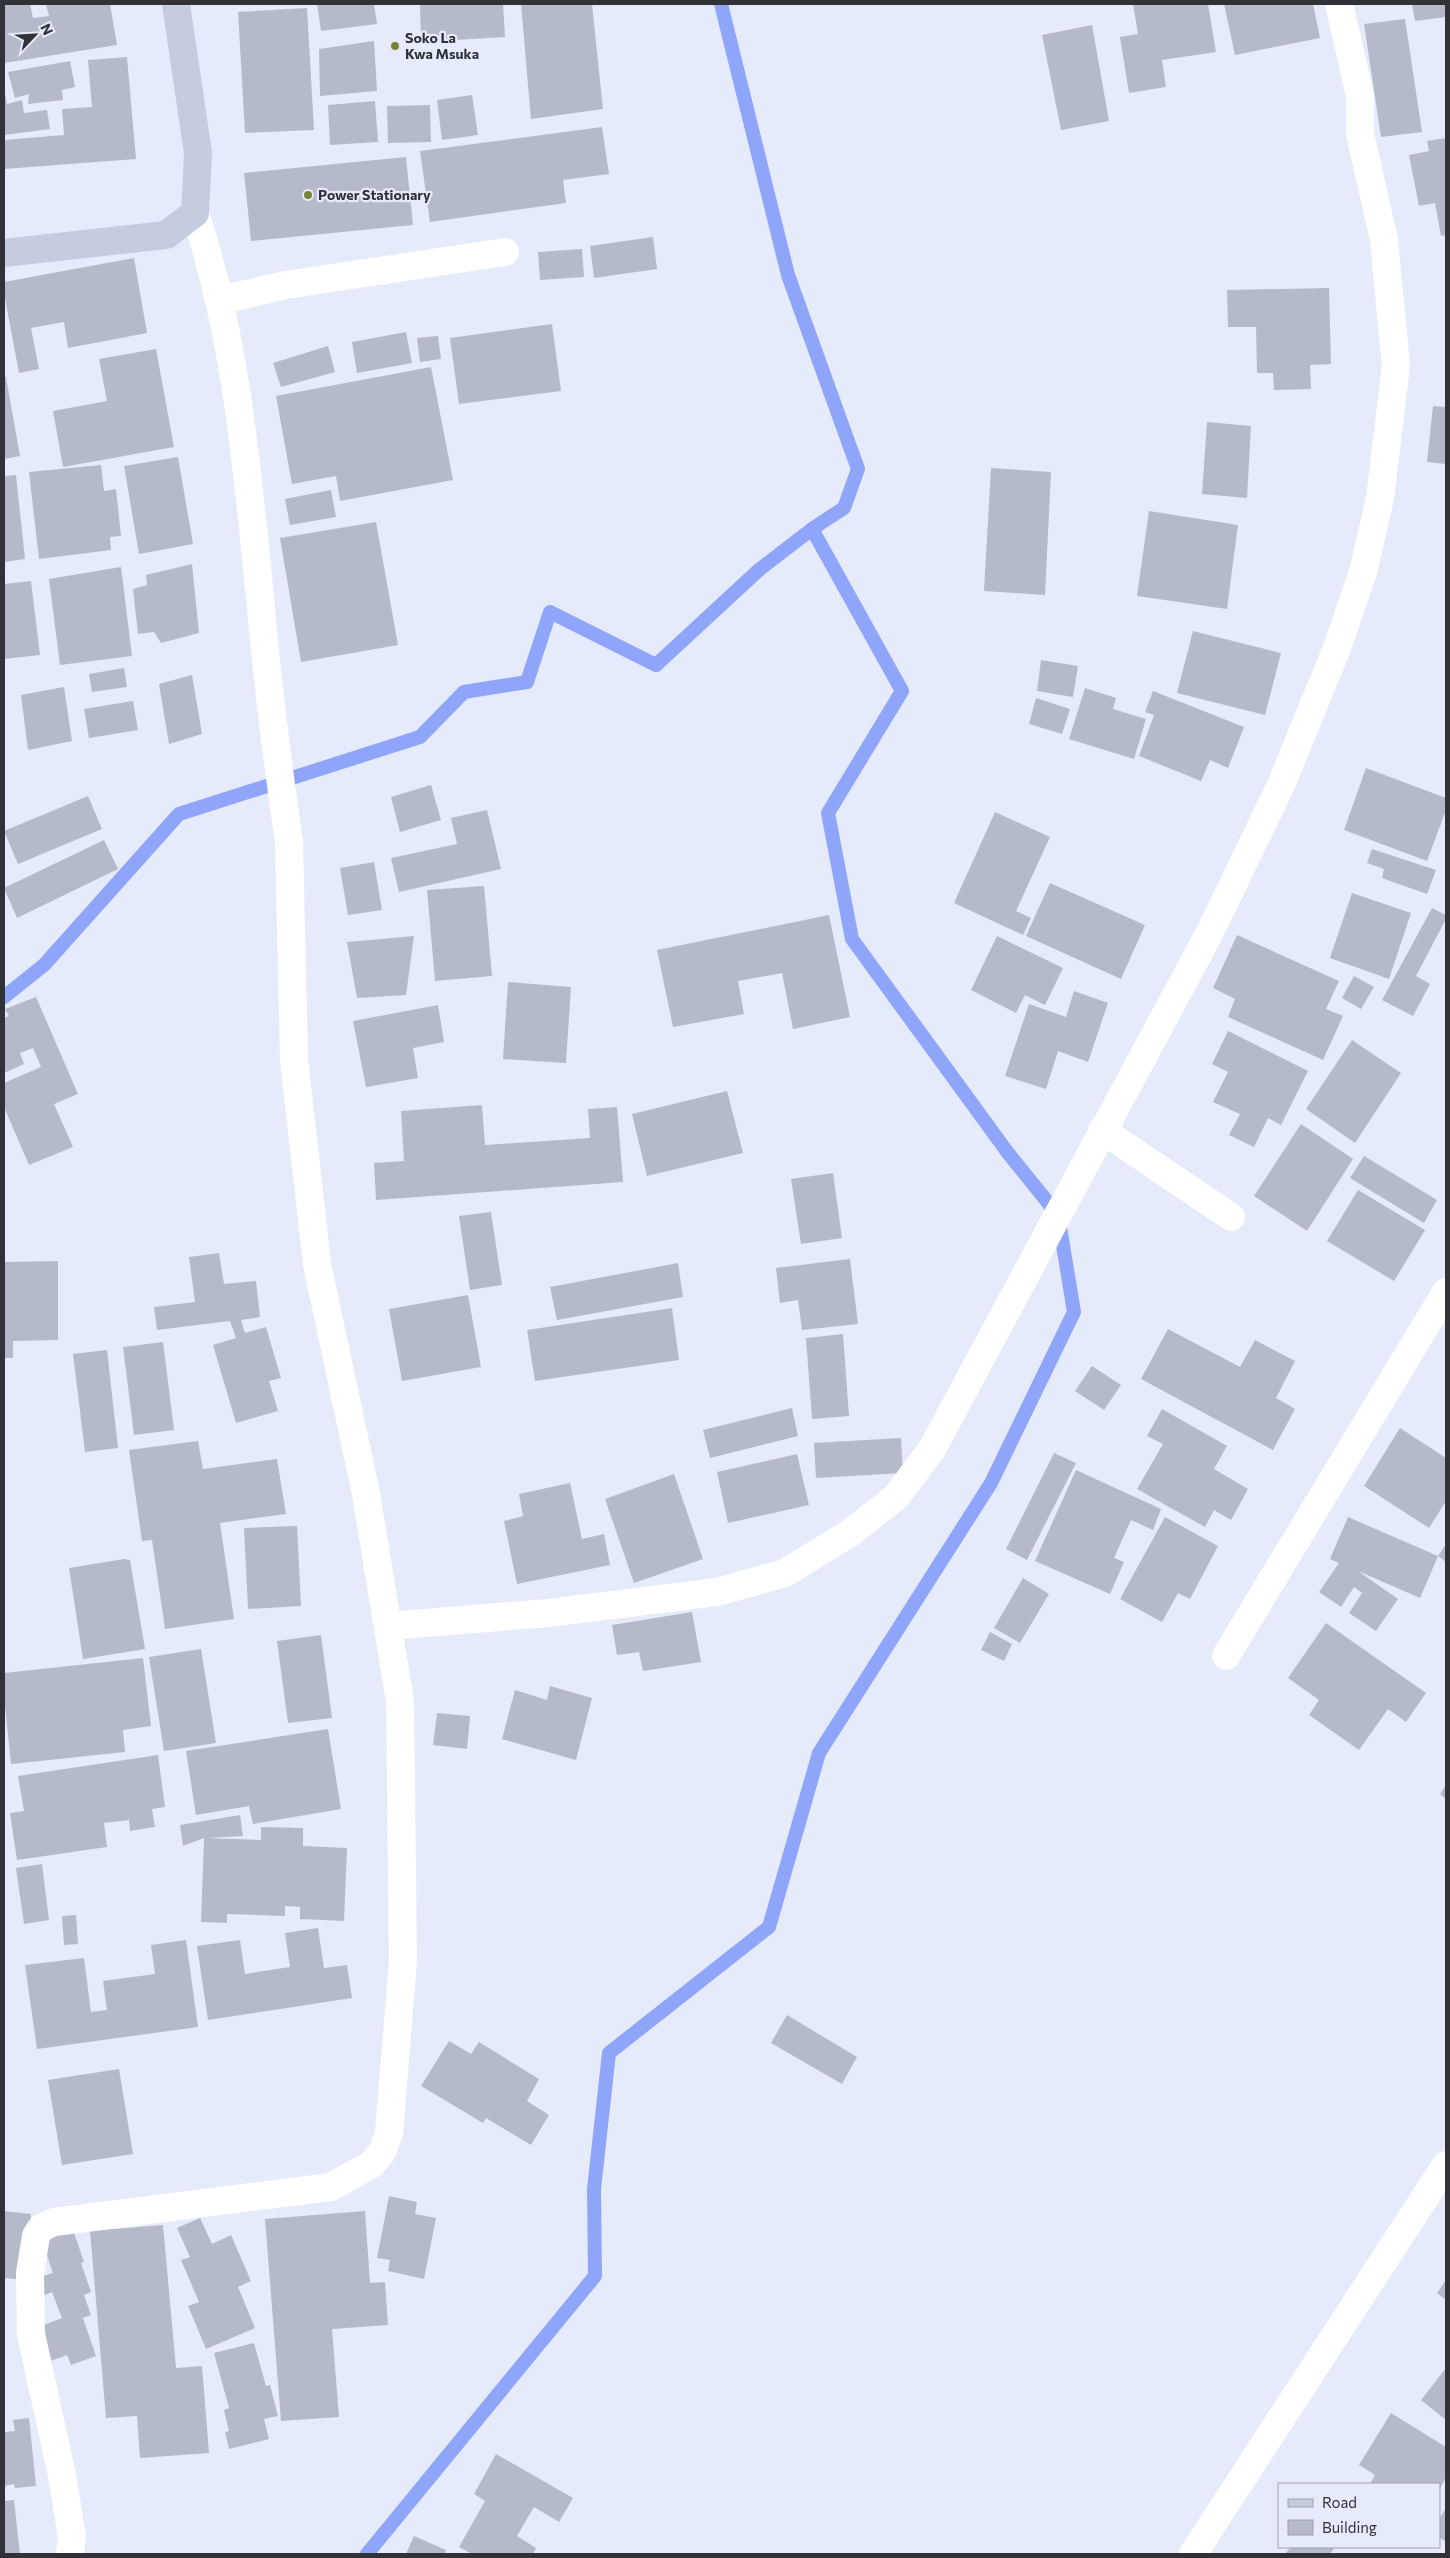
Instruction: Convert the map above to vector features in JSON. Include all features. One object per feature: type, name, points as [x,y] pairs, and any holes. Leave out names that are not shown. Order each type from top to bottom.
[{"type":"main road","points":[[4,253],[166,235],[195,213],[198,153],[176,4]]},
{"type":"street","points":[[388,1626],[548,1614],[717,1592],[785,1573],[850,1534],[896,1496],[932,1449],[1208,934],[1281,785],[1337,648],[1363,572],[1380,498],[1396,366],[1384,240],[1360,134],[1360,96],[1339,4]]},
{"type":"street","points":[[70,2554],[72,2537],[62,2475],[31,2334],[30,2273],[36,2236],[41,2228],[54,2222],[330,2187],[372,2164],[382,2152],[389,2133],[403,1961],[400,1701],[366,1494],[317,1264],[294,1059],[289,842],[272,722],[246,449],[220,300],[210,256],[195,213]]},
{"type":"street","points":[[220,300],[286,285],[505,252]]},
{"type":"street","points":[[1102,1130],[1231,1217]]},
{"type":"street","points":[[1226,1656],[1446,1292]]},
{"type":"street","points":[[1193,2554],[1446,2165]]},
{"type":"building","points":[[4,4],[30,4],[33,18],[49,16],[46,4],[110,4],[117,45],[4,63]]},
{"type":"building","points":[[317,4],[374,4],[377,24],[321,31]]},
{"type":"building","points":[[420,4],[503,4],[505,37],[421,42]]},
{"type":"building","points":[[521,4],[592,4],[603,109],[531,119]]},
{"type":"building","points":[[1133,4],[1208,4],[1216,52],[1162,60],[1166,87],[1129,93],[1120,37],[1138,34]]},
{"type":"building","points":[[1224,4],[1313,4],[1320,38],[1235,55]]},
{"type":"building","points":[[1412,4],[1446,4],[1446,17],[1415,21]]},
{"type":"building","points":[[307,8],[314,130],[245,133],[238,12]]},
{"type":"building","points":[[1405,19],[1422,132],[1381,137],[1364,24]]},
{"type":"building","points":[[1092,25],[1109,121],[1061,130],[1042,35]]},
{"type":"building","points":[[374,41],[377,91],[320,96],[319,49]]},
{"type":"building","points":[[127,57],[136,159],[4,169],[4,140],[64,135],[62,109],[92,107],[88,60]]},
{"type":"building","points":[[70,61],[75,87],[62,90],[63,100],[28,104],[29,94],[15,98],[8,72]]},
{"type":"building","points":[[4,88],[7,104],[22,100],[24,113],[47,110],[50,129],[4,135]]},
{"type":"building","points":[[472,95],[478,135],[442,140],[437,100]]},
{"type":"building","points":[[375,101],[378,142],[330,145],[328,105]]},
{"type":"building","points":[[430,105],[431,142],[388,143],[387,106]]},
{"type":"building","points":[[602,127],[609,174],[563,180],[566,203],[430,222],[420,151]]},
{"type":"building","points":[[1446,138],[1446,235],[1441,236],[1435,203],[1419,206],[1409,155],[1429,151],[1427,141]]},
{"type":"building","points":[[406,157],[413,225],[251,241],[244,173]]},
{"type":"building","points":[[653,237],[657,269],[594,278],[590,246]]},
{"type":"building","points":[[582,249],[584,277],[540,280],[538,252]]},
{"type":"building","points":[[134,258],[147,333],[68,348],[64,322],[31,328],[39,369],[19,373],[4,293],[4,282]]},
{"type":"building","points":[[1329,288],[1331,364],[1310,365],[1311,389],[1274,390],[1273,373],[1257,373],[1256,327],[1228,327],[1227,290]]},
{"type":"building","points":[[552,324],[561,391],[459,404],[450,338]]},
{"type":"building","points":[[406,332],[412,363],[357,373],[352,342]]},
{"type":"building","points":[[438,336],[441,359],[420,362],[417,338]]},
{"type":"building","points":[[328,346],[335,372],[281,387],[273,363]]},
{"type":"building","points":[[156,349],[174,447],[63,467],[53,411],[107,401],[99,359]]},
{"type":"building","points":[[431,367],[453,480],[340,501],[336,476],[292,484],[276,396]]},
{"type":"building","points":[[4,377],[6,377],[20,456],[4,459]]},
{"type":"building","points":[[1433,406],[1446,407],[1446,464],[1427,462]]},
{"type":"building","points":[[1207,422],[1251,426],[1247,498],[1202,494]]},
{"type":"building","points":[[178,457],[193,544],[139,554],[124,466]]},
{"type":"building","points":[[101,465],[104,491],[116,489],[121,536],[110,537],[111,550],[39,559],[29,472]]},
{"type":"building","points":[[991,468],[1051,472],[1045,595],[984,591]]},
{"type":"building","points":[[16,475],[25,559],[4,562],[4,476]]},
{"type":"building","points":[[331,490],[336,517],[290,525],[285,499]]},
{"type":"building","points":[[1149,511],[1238,525],[1227,609],[1137,596]]},
{"type":"building","points":[[376,522],[398,645],[301,662],[280,538]]},
{"type":"building","points":[[192,564],[199,633],[161,643],[154,632],[138,634],[133,589],[147,585],[146,575]]},
{"type":"building","points":[[121,567],[132,656],[60,665],[49,579]]},
{"type":"building","points":[[31,581],[40,655],[4,659],[4,584]]},
{"type":"building","points":[[1193,631],[1281,653],[1265,715],[1177,693]]},
{"type":"building","points":[[1041,660],[1078,666],[1073,697],[1037,691]]},
{"type":"building","points":[[124,668],[127,687],[92,692],[89,674]]},
{"type":"building","points":[[192,675],[202,734],[169,744],[159,684]]},
{"type":"building","points":[[64,687],[72,741],[28,750],[21,695]]},
{"type":"building","points":[[1085,688],[1116,698],[1113,709],[1146,719],[1134,759],[1069,739]]},
{"type":"building","points":[[1153,691],[1244,727],[1228,768],[1210,760],[1201,781],[1139,756],[1154,715],[1145,712]]},
{"type":"building","points":[[1036,698],[1070,709],[1062,734],[1029,724]]},
{"type":"building","points":[[133,701],[138,730],[89,738],[84,709]]},
{"type":"building","points":[[1366,768],[1446,798],[1446,810],[1427,861],[1344,830]]},
{"type":"building","points":[[431,785],[441,820],[400,832],[391,797]]},
{"type":"building","points":[[88,796],[102,829],[18,864],[4,831]]},
{"type":"building","points":[[487,810],[501,869],[399,892],[391,858],[457,844],[451,818]]},
{"type":"building","points":[[995,812],[1050,837],[1016,911],[1031,918],[1023,935],[954,903]]},
{"type":"building","points":[[104,840],[118,869],[17,918],[4,888]]},
{"type":"building","points":[[1372,849],[1436,870],[1427,894],[1382,878],[1384,869],[1367,863]]},
{"type":"building","points":[[374,862],[382,910],[348,915],[340,868]]},
{"type":"building","points":[[1050,883],[1145,925],[1121,979],[1026,936]]},
{"type":"building","points":[[484,886],[492,976],[435,981],[427,890]]},
{"type":"building","points":[[1352,893],[1411,913],[1389,979],[1330,958]]},
{"type":"building","points":[[1432,908],[1446,915],[1446,919],[1416,976],[1430,984],[1413,1016],[1382,1000]]},
{"type":"building","points":[[829,915],[850,1017],[793,1029],[782,973],[738,981],[744,1014],[673,1027],[657,950]]},
{"type":"building","points":[[1237,935],[1339,981],[1326,1009],[1343,1016],[1323,1060],[1228,1017],[1235,999],[1213,988]]},
{"type":"building","points":[[414,936],[406,995],[357,998],[347,942]]},
{"type":"building","points":[[997,936],[1063,968],[1045,1005],[1025,995],[1016,1013],[971,990]]},
{"type":"building","points":[[1354,976],[1374,987],[1361,1009],[1342,998]]},
{"type":"building","points":[[508,982],[571,987],[566,1063],[503,1059]]},
{"type":"building","points":[[1074,991],[1108,1003],[1088,1062],[1058,1051],[1046,1089],[1005,1076],[1029,1004],[1066,1017]]},
{"type":"building","points":[[36,997],[78,1094],[54,1104],[73,1147],[29,1165],[4,1107],[4,1083],[41,1067],[33,1048],[20,1053],[24,1064],[4,1073],[4,1018],[9,1016],[5,1009]]},
{"type":"building","points":[[438,1005],[444,1042],[413,1048],[418,1078],[366,1087],[353,1021]]},
{"type":"building","points":[[1228,1031],[1308,1071],[1281,1125],[1268,1118],[1254,1147],[1229,1135],[1240,1114],[1213,1102],[1228,1072],[1212,1064]]},
{"type":"building","points":[[1352,1040],[1401,1073],[1355,1143],[1306,1109]]},
{"type":"building","points":[[727,1091],[743,1153],[647,1176],[632,1114]]},
{"type":"building","points":[[482,1105],[485,1145],[590,1138],[588,1109],[617,1107],[623,1182],[376,1200],[374,1163],[404,1161],[401,1111]]},
{"type":"building","points":[[1301,1124],[1353,1159],[1307,1231],[1254,1196]]},
{"type":"building","points":[[1364,1156],[1437,1200],[1424,1223],[1350,1178]]},
{"type":"building","points":[[833,1173],[842,1238],[801,1244],[791,1179]]},
{"type":"building","points":[[1358,1190],[1425,1230],[1394,1281],[1327,1241]]},
{"type":"building","points":[[491,1212],[502,1285],[470,1290],[459,1216]]},
{"type":"building","points":[[219,1253],[224,1284],[256,1281],[260,1317],[241,1320],[245,1333],[266,1327],[281,1378],[269,1381],[278,1411],[236,1423],[213,1345],[236,1338],[230,1321],[157,1330],[154,1307],[195,1302],[189,1257]]},
{"type":"building","points":[[850,1259],[858,1324],[802,1330],[798,1300],[780,1303],[776,1268]]},
{"type":"building","points":[[58,1261],[58,1340],[13,1341],[13,1358],[4,1358],[4,1262]]},
{"type":"building","points":[[678,1263],[683,1297],[557,1320],[550,1287]]},
{"type":"building","points":[[468,1295],[481,1367],[402,1381],[389,1309]]},
{"type":"building","points":[[672,1308],[679,1360],[535,1381],[527,1330]]},
{"type":"building","points":[[1168,1329],[1240,1367],[1255,1340],[1295,1361],[1276,1398],[1295,1409],[1273,1450],[1141,1379]]},
{"type":"building","points":[[843,1334],[849,1416],[812,1419],[806,1338]]},
{"type":"building","points":[[163,1342],[174,1430],[134,1435],[123,1347]]},
{"type":"building","points":[[107,1350],[118,1448],[85,1452],[73,1354]]},
{"type":"building","points":[[1092,1366],[1121,1385],[1104,1410],[1075,1391]]},
{"type":"building","points":[[792,1408],[798,1436],[710,1458],[703,1430]]},
{"type":"building","points":[[1162,1409],[1227,1446],[1214,1469],[1248,1489],[1231,1520],[1214,1510],[1205,1527],[1137,1489],[1163,1444],[1147,1436]]},
{"type":"building","points":[[1400,1428],[1446,1458],[1446,1501],[1429,1528],[1364,1486]]},
{"type":"building","points":[[901,1438],[903,1473],[816,1478],[814,1443]]},
{"type":"building","points":[[198,1441],[203,1469],[277,1459],[286,1514],[220,1523],[234,1619],[165,1629],[152,1540],[142,1541],[129,1450]]},
{"type":"building","points":[[1054,1453],[1076,1463],[1027,1560],[1006,1549]]},
{"type":"building","points":[[797,1454],[809,1505],[728,1523],[717,1472]]},
{"type":"building","points":[[1076,1470],[1161,1509],[1153,1530],[1131,1520],[1114,1558],[1124,1562],[1110,1594],[1035,1561]]},
{"type":"building","points":[[674,1474],[703,1559],[634,1583],[605,1499]]},
{"type":"building","points":[[570,1483],[582,1539],[604,1534],[610,1565],[517,1584],[504,1521],[523,1516],[519,1494]]},
{"type":"building","points":[[1165,1517],[1218,1546],[1190,1599],[1178,1593],[1162,1622],[1120,1599]]},
{"type":"building","points":[[1348,1517],[1438,1556],[1420,1598],[1358,1571],[1398,1599],[1376,1631],[1349,1613],[1362,1593],[1354,1587],[1341,1607],[1319,1592],[1339,1563],[1330,1559]]},
{"type":"building","points":[[297,1526],[301,1606],[248,1609],[244,1528]]},
{"type":"building","points":[[1446,1544],[1446,1562],[1438,1556]]},
{"type":"building","points":[[124,1559],[130,1560],[145,1649],[83,1659],[69,1568]]},
{"type":"building","points":[[1023,1578],[1049,1594],[1020,1643],[994,1628]]},
{"type":"building","points":[[692,1612],[701,1662],[643,1671],[639,1652],[617,1655],[612,1625]]},
{"type":"building","points":[[1326,1623],[1426,1693],[1406,1722],[1388,1709],[1359,1750],[1309,1715],[1319,1700],[1288,1678]]},
{"type":"building","points":[[990,1632],[1012,1644],[1004,1661],[981,1650]]},
{"type":"building","points":[[321,1635],[332,1718],[288,1723],[277,1641]]},
{"type":"building","points":[[201,1649],[216,1743],[164,1751],[149,1657]]},
{"type":"building","points":[[143,1658],[151,1726],[123,1730],[125,1752],[11,1764],[4,1697],[4,1673]]},
{"type":"building","points":[[550,1686],[592,1698],[576,1760],[502,1739],[515,1690],[547,1700]]},
{"type":"building","points":[[437,1713],[470,1716],[467,1749],[433,1745]]},
{"type":"building","points":[[328,1729],[341,1809],[253,1824],[249,1806],[196,1815],[186,1751]]},
{"type":"building","points":[[158,1755],[165,1807],[152,1809],[155,1827],[130,1831],[129,1820],[104,1823],[107,1847],[17,1860],[10,1813],[24,1811],[18,1776]]},
{"type":"building","points":[[1446,1785],[1446,1799],[1440,1794]]},
{"type":"building","points":[[240,1815],[243,1836],[207,1838],[261,1840],[261,1827],[303,1828],[303,1846],[347,1848],[344,1921],[300,1919],[300,1907],[285,1906],[285,1916],[227,1914],[227,1923],[201,1922],[204,1838],[183,1846],[180,1825]]},
{"type":"building","points":[[42,1864],[49,1920],[24,1924],[16,1868]]},
{"type":"building","points":[[76,1915],[78,1944],[64,1945],[62,1916]]},
{"type":"building","points":[[318,1928],[324,1968],[347,1965],[352,1998],[208,2020],[197,1946],[240,1940],[245,1974],[290,1967],[285,1933]]},
{"type":"building","points":[[186,1940],[198,2027],[37,2049],[25,1965],[84,1958],[91,2012],[107,2010],[103,1981],[155,1974],[151,1945]]},
{"type":"building","points":[[787,2015],[857,2057],[842,2084],[771,2043]]},
{"type":"building","points":[[449,2041],[471,2054],[479,2042],[539,2079],[527,2101],[549,2115],[531,2145],[486,2118],[483,2123],[421,2086]]},
{"type":"building","points":[[119,2069],[133,2154],[62,2165],[48,2080]]},
{"type":"building","points":[[389,2196],[417,2202],[415,2214],[436,2218],[424,2279],[388,2271],[390,2260],[377,2258]]},
{"type":"building","points":[[4,2211],[31,2214],[25,2280],[4,2278]]},
{"type":"building","points":[[365,2211],[370,2283],[385,2282],[388,2325],[332,2329],[339,2417],[281,2421],[265,2219]]},
{"type":"building","points":[[200,2218],[212,2244],[231,2235],[251,2281],[238,2287],[255,2328],[206,2349],[188,2306],[199,2302],[181,2260],[190,2257],[177,2228]]},
{"type":"building","points":[[163,2225],[176,2368],[202,2366],[209,2453],[140,2458],[137,2416],[106,2418],[90,2231]]},
{"type":"building","points":[[72,2227],[84,2262],[81,2263],[91,2292],[84,2295],[91,2315],[83,2318],[96,2356],[71,2365],[67,2355],[48,2362],[36,2328],[62,2318],[52,2292],[45,2295],[38,2278],[53,2273],[41,2238]]},
{"type":"building","points":[[1446,2280],[1446,2300],[1437,2293]]},
{"type":"building","points":[[254,2343],[266,2386],[270,2385],[278,2416],[264,2419],[269,2439],[229,2449],[225,2432],[229,2431],[224,2410],[229,2408],[214,2353]]},
{"type":"building","points":[[1446,2368],[1446,2420],[1421,2400]]},
{"type":"building","points":[[1391,2413],[1446,2447],[1446,2477],[1440,2488],[1440,2483],[1371,2483],[1375,2475],[1359,2465]]},
{"type":"building","points":[[29,2418],[36,2486],[15,2488],[14,2484],[4,2486],[4,2432],[15,2431],[13,2420]]},
{"type":"building","points":[[496,2454],[573,2498],[559,2522],[534,2507],[517,2536],[536,2548],[533,2554],[472,2554],[459,2547],[485,2501],[474,2494]]},
{"type":"building","points":[[14,2500],[20,2554],[4,2554],[4,2501]]},
{"type":"building","points":[[1446,2508],[1446,2542],[1440,2538],[1440,2517]]},
{"type":"building","points":[[414,2536],[446,2550],[445,2553],[448,2554],[406,2554]]},
{"type":"building","points":[[1290,2548],[1334,2548],[1330,2554],[1285,2554]]},
{"type":"waterway","points":[[4,997],[44,965],[179,814],[420,737],[464,692],[527,682],[550,612],[656,665],[760,569],[812,529],[844,508],[858,469],[788,275],[721,4]]},
{"type":"waterway","points":[[367,2554],[595,2276],[594,2189],[609,2053],[769,1927],[819,1753],[991,1483],[1074,1312],[1058,1215],[1008,1153],[852,939],[828,813],[902,691],[812,529]]},
{"type":"place","name":"Soko La Kwa Msuka","points":[[395,46]]},
{"type":"place","name":"Power Stationary","points":[[308,195]]}]
